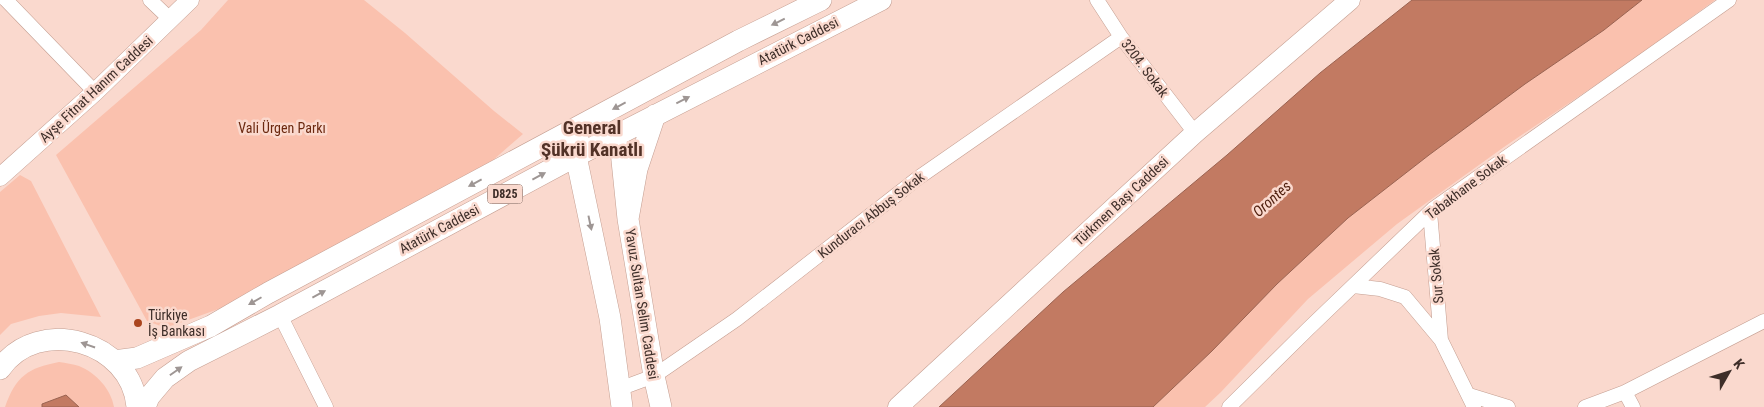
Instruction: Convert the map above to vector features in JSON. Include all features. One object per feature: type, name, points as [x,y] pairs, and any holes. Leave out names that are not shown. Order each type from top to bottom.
[{"type":"main road","name":"Atatürk Caddesi","points":[[114,361],[137,358],[211,326],[268,293],[738,41],[821,0]]},
{"type":"main road","name":"Atatürk Caddesi","points":[[145,407],[149,397],[165,378],[189,362],[610,138],[881,0]]},
{"type":"main road","name":"Türkmen Başı Caddesi","points":[[898,407],[1195,133],[1350,0]]},
{"type":"main road","name":"Yavuz Sultan Selim Caddesi","points":[[655,115],[637,170],[628,219],[654,376],[661,407]]},
{"type":"main road","points":[[621,398],[610,318],[576,156],[584,125],[610,138],[621,152],[628,219]]},
{"type":"main road","points":[[0,369],[4,362],[24,348],[47,340],[71,339],[94,346],[114,361],[128,378],[137,407]]},
{"type":"street","points":[[6,0],[95,92]]},
{"type":"street","points":[[150,0],[171,20]]},
{"type":"street","name":"Ayşe Fitnat Hanım Caddesi","points":[[0,177],[95,92],[190,0]]},
{"type":"street","name":"3204. Sokak","points":[[1097,0],[1121,37],[1195,133]]},
{"type":"street","name":"Tabakhane Sokak","points":[[1229,407],[1430,212],[1729,0]]},
{"type":"street","name":"Kunduracı Abbuş Sokak","points":[[621,398],[737,319],[918,178],[1121,37]]},
{"type":"street","name":"Sur Sokak","points":[[1430,212],[1441,340]]},
{"type":"street","name":"Sur Sokak","points":[[1352,286],[1380,289],[1405,298],[1441,340],[1471,401]]},
{"type":"street","points":[[280,315],[326,407]]},
{"type":"street","points":[[1585,407],[1625,392],[1764,321]]},
{"type":"street","points":[[1625,392],[1633,407]]},
{"type":"street","points":[[1471,401],[1508,407]]},
{"type":"green space","name":"Vali Ürgen Parkı","points":[[228,0],[364,0],[523,134],[492,161],[224,307],[166,328],[147,321],[56,155],[201,30]]},
{"type":"green space","points":[[1642,0],[1715,0],[1634,59],[1504,147],[1397,224],[1308,299],[1205,407],[1153,407],[1212,351],[1277,284],[1348,218],[1429,155],[1525,84],[1604,30]]},
{"type":"green space","points":[[20,175],[31,181],[101,317],[61,313],[39,316],[11,324],[0,335],[0,192]]},
{"type":"green space","points":[[59,362],[79,366],[97,377],[110,394],[114,407],[5,407],[9,396],[24,375],[39,367]]},
{"type":"water","name":"Orontes","points":[[1412,0],[1642,0],[1604,30],[1525,84],[1429,155],[1348,218],[1277,284],[1212,351],[1153,407],[939,407],[1063,292],[1227,155],[1320,73]]},
{"type":"water","points":[[66,395],[79,407],[42,407],[42,404]]},
{"type":"place","name":"Türkiye İş Bankası","points":[[138,323]]},
{"type":"district","name":"General Şükrü Kanatlı","points":[[592,138]]}]
